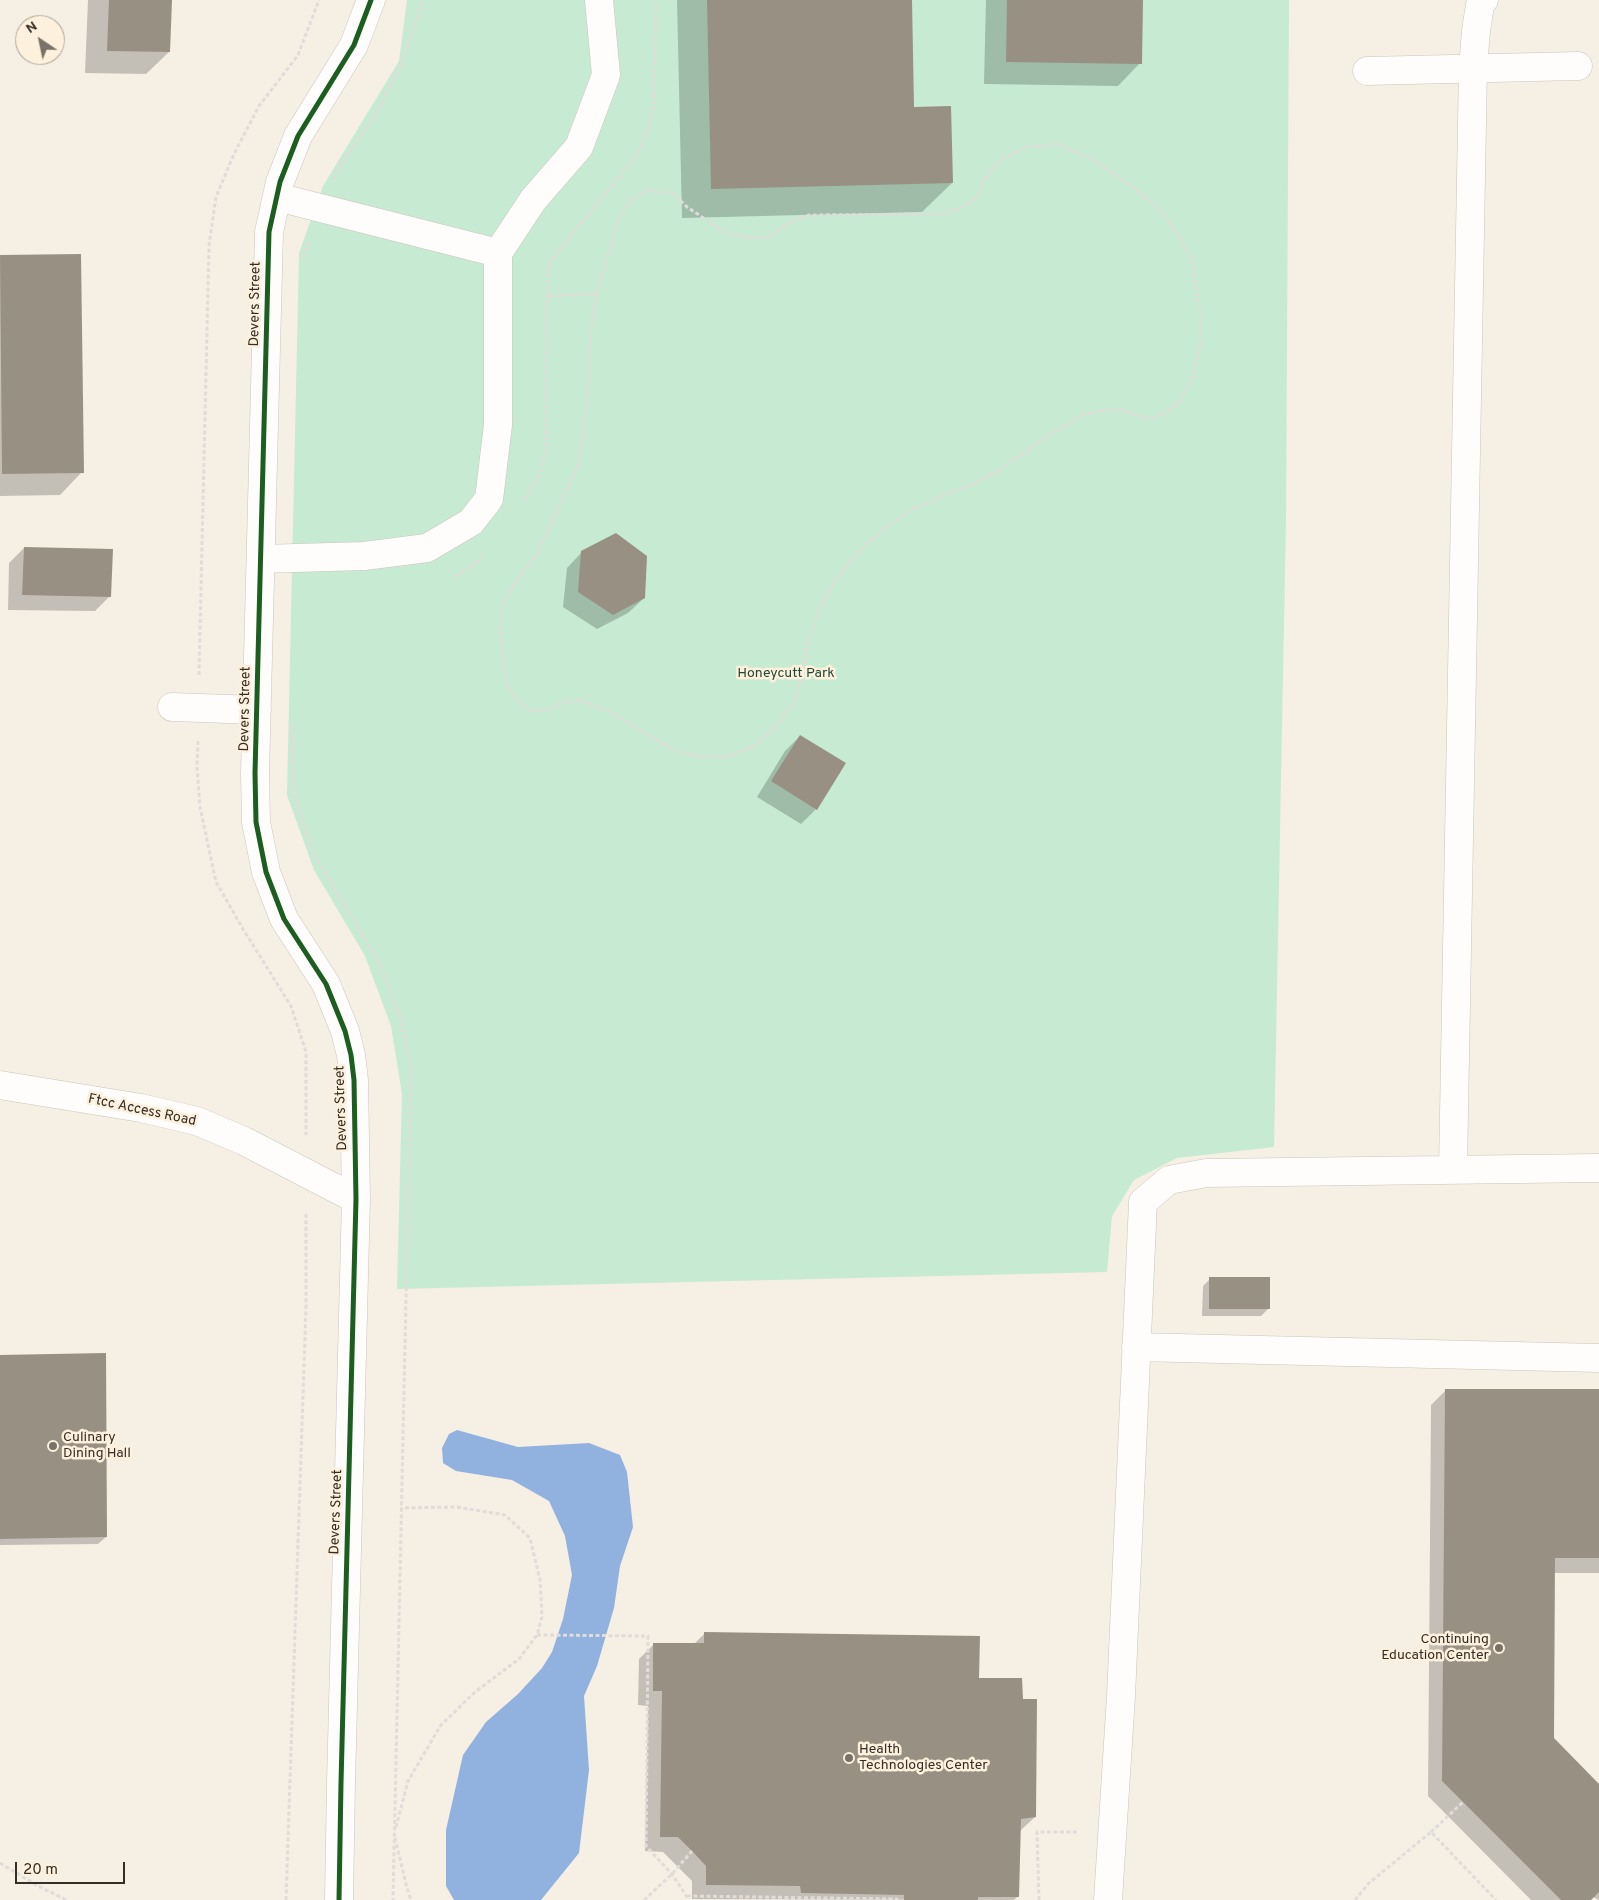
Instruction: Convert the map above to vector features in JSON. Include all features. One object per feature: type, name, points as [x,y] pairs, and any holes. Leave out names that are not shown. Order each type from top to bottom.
[{"type":"street","name":"Devers Street","points":[[339,1900],[356,1199],[354,1080],[351,1055],[345,1031],[326,984],[284,919],[266,872],[256,822],[257,710],[270,232],[280,182],[298,136],[354,45],[371,0]]},
{"type":"street","points":[[261,559],[364,556],[427,548],[471,522],[489,500],[498,425],[498,253],[533,200],[579,147],[606,75],[599,0]]},
{"type":"street","points":[[1454,1169],[1473,68],[1480,4],[1484,0]]},
{"type":"street","points":[[1367,71],[1578,66]]},
{"type":"street","points":[[277,197],[498,253]]},
{"type":"street","points":[[172,707],[257,710]]},
{"type":"street","name":"Ftcc Access Road","points":[[0,1085],[141,1108],[197,1121],[244,1141],[356,1199]]},
{"type":"street","points":[[1108,1900],[1121,1696],[1143,1202],[1169,1180],[1206,1173],[1599,1168]]},
{"type":"street","points":[[1136,1347],[1599,1358]]},
{"type":"path","points":[[302,261],[311,233],[338,169],[376,113],[403,60],[423,0]]},
{"type":"path","points":[[521,504],[539,475],[546,451],[549,263],[637,155],[647,132],[654,107],[656,0]]},
{"type":"path","points":[[1058,144],[1092,159],[1126,182],[1158,208],[1179,236],[1191,258],[1196,284],[1201,316],[1200,348],[1192,378],[1181,399],[1170,410],[1154,418],[1138,416],[1122,410],[1105,410],[1083,415],[995,472],[974,483],[914,508],[886,527],[857,553],[833,584],[819,611],[808,640],[804,668],[796,698],[777,726],[753,747],[728,756],[702,757],[680,752],[654,739],[607,710],[582,701],[566,701],[548,710],[530,711],[517,700],[507,685],[500,629],[501,608],[511,588],[536,556],[578,466],[587,406],[589,345],[596,294],[619,219],[631,200],[644,191],[673,193],[687,207],[726,233],[750,238],[769,237],[787,224],[809,215],[941,214],[959,209],[977,198],[984,180],[1000,160],[1026,147],[1058,144]]},
{"type":"path","points":[[547,296],[596,294]]},
{"type":"path","points":[[455,577],[479,561],[484,554]]},
{"type":"path","points":[[292,714],[293,788],[311,849],[380,964],[401,1020],[411,1067],[393,1900]]},
{"type":"path","points":[[401,1508],[457,1507],[505,1515],[530,1538],[540,1580],[542,1617],[537,1635],[519,1659],[475,1692],[440,1725],[408,1781],[394,1832],[407,1888],[412,1900]]},
{"type":"path","points":[[537,1635],[648,1636],[646,1846],[672,1874],[689,1900]]},
{"type":"path","points":[[1355,1900],[1369,1883],[1431,1832],[1463,1802]]},
{"type":"path","points":[[1039,1900],[1038,1832],[1112,1831]]},
{"type":"path","points":[[1431,1832],[1496,1900]]},
{"type":"path","points":[[644,1900],[672,1874],[692,1851]]},
{"type":"path","points":[[0,1863],[38,1886],[67,1900]]},
{"type":"path","points":[[686,1896],[898,1899]]},
{"type":"green space","name":"Honeycutt Park","points":[[407,0],[1289,0],[1286,518],[1274,1147],[1177,1158],[1134,1180],[1112,1216],[1107,1272],[397,1289],[402,1094],[391,1026],[365,956],[314,870],[287,795],[299,253],[323,186],[399,61]]},
{"type":"water","points":[[457,1430],[518,1447],[589,1443],[620,1455],[627,1472],[633,1527],[620,1566],[614,1608],[597,1666],[584,1696],[589,1770],[579,1853],[541,1900],[454,1900],[446,1886],[446,1830],[463,1755],[486,1722],[518,1694],[542,1668],[552,1652],[563,1619],[572,1575],[565,1536],[549,1501],[512,1480],[456,1471],[443,1463],[442,1448],[449,1434]]},
{"type":"building","points":[[109,0],[172,0],[170,52],[107,51]]},
{"type":"building","points":[[707,0],[912,0],[914,107],[951,106],[953,183],[711,189]]},
{"type":"building","points":[[1007,0],[1143,0],[1142,64],[1006,62]]},
{"type":"building","points":[[81,254],[84,473],[2,474],[0,255]]},
{"type":"building","points":[[616,533],[647,556],[645,598],[613,615],[578,592],[581,551]]},
{"type":"building","points":[[24,547],[113,549],[111,597],[22,595]]},
{"type":"building","points":[[800,735],[846,763],[817,810],[771,781]]},
{"type":"building","points":[[1209,1277],[1270,1277],[1270,1309],[1209,1309]]},
{"type":"building","name":"Culinary Dining Hall","points":[[106,1353],[107,1537],[0,1539],[0,1355]]},
{"type":"building","name":"Continuing Education Center","points":[[1445,1389],[1599,1389],[1599,1558],[1555,1558],[1554,1738],[1599,1784],[1599,1892],[1591,1900],[1561,1900],[1442,1781]]},
{"type":"building","name":"Health Technologies Center","points":[[704,1632],[980,1636],[979,1678],[1022,1678],[1023,1699],[1037,1699],[1036,1817],[1021,1819],[1019,1897],[978,1897],[978,1900],[904,1900],[904,1895],[801,1893],[800,1886],[706,1885],[706,1866],[692,1851],[678,1837],[660,1837],[662,1691],[653,1691],[653,1643],[704,1643]]},
{"type":"cycle path","points":[[339,1900],[356,1199],[354,1080],[351,1055],[345,1031],[326,984],[284,919],[266,872],[256,822],[255,773],[269,232],[280,182],[298,136],[354,45],[371,0]]},
{"type":"place","name":"Culinary Dining Hall","points":[[53,1446]]},
{"type":"place","name":"Continuing Education Center","points":[[1499,1648]]},
{"type":"place","name":"Health Technologies Center","points":[[849,1758]]}]
